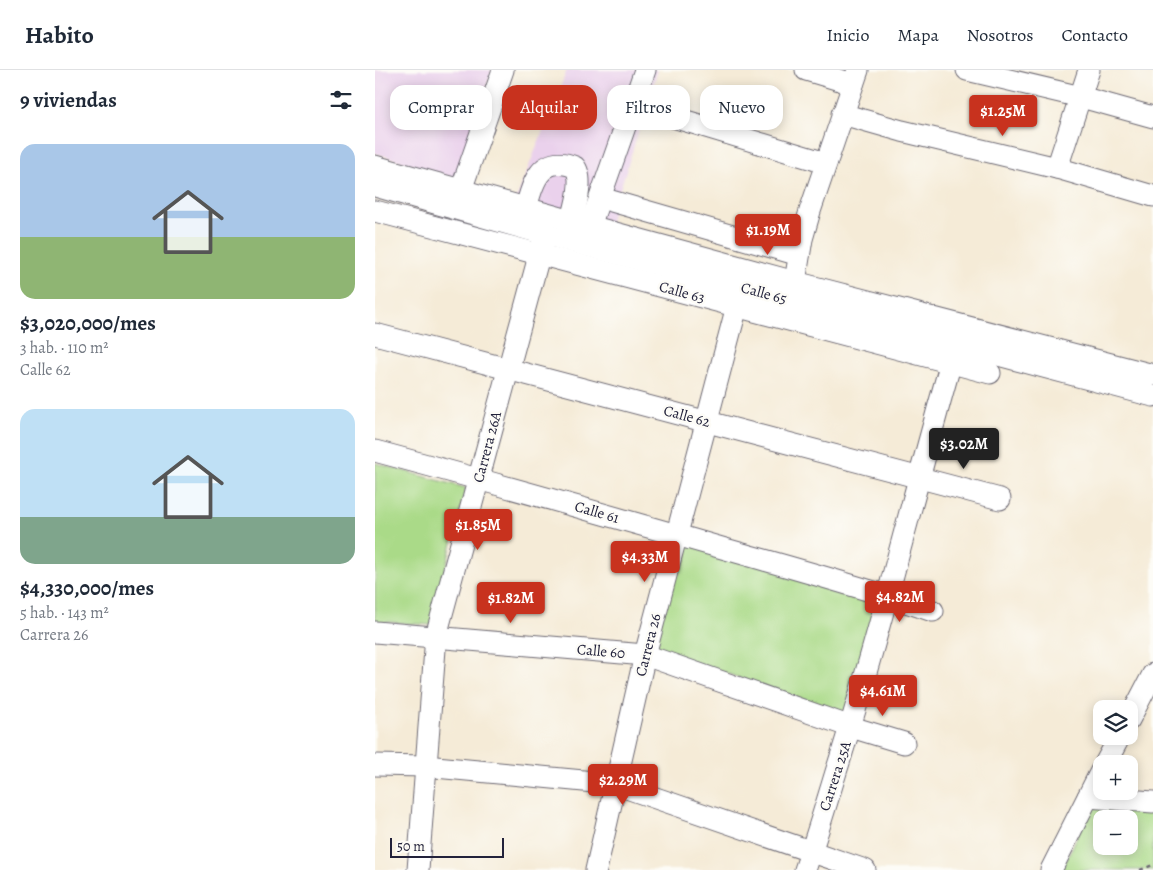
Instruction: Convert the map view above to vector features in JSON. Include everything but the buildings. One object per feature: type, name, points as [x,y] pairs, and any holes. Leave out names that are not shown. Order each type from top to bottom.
[{"type":"street","points":[[461,190],[503,70]]},
{"type":"street","points":[[640,85],[645,70]]},
{"type":"street","points":[[795,282],[799,255],[810,211],[855,77],[806,70]]},
{"type":"street","points":[[967,70],[1081,97],[1153,117]]},
{"type":"street","points":[[1057,168],[1089,70]]},
{"type":"street","points":[[842,114],[903,131],[1057,168],[1153,196]]},
{"type":"street","points":[[690,122],[826,163]]},
{"type":"street","points":[[575,229],[601,198],[624,130]]},
{"type":"street","points":[[524,218],[531,192],[542,169],[549,164],[558,162],[569,164],[575,167],[580,176],[575,229]]},
{"type":"street","name":"Calle 65","points":[[375,166],[461,190],[524,218],[545,234],[575,229],[1153,396]]},
{"type":"street","name":"Calle 65","points":[[375,186],[575,229],[795,282],[1153,375]]},
{"type":"street","points":[[601,198],[799,255]]},
{"type":"street","name":"Calle 63","points":[[375,211],[989,373]]},
{"type":"street","name":"Carrera 26A","points":[[418,870],[436,636],[545,234]]},
{"type":"street","name":"Carrera 26","points":[[596,870],[645,655],[737,306]]},
{"type":"street","name":"Calle 62","points":[[375,334],[1000,499]]},
{"type":"street","name":"Carrera 25A","points":[[808,861],[851,727],[889,596],[951,362]]},
{"type":"street","name":"Calle 61","points":[[375,451],[478,478],[889,596],[933,611]]},
{"type":"street","name":"Calle 60","points":[[375,632],[645,655],[851,727],[904,743]]},
{"type":"street","points":[[1138,704],[1151,682]]},
{"type":"street","points":[[375,765],[425,766],[615,784],[808,861],[865,870]]},
{"type":"street","points":[[1051,870],[1093,787]]},
{"type":"street","points":[[1088,797],[1153,802]]},
{"type":"path","points":[[1140,870],[1153,865]]},
{"type":"shaded area","points":[[375,70],[492,70],[487,85],[390,85],[390,130],[473,130],[457,179],[375,153]]},
{"type":"shaded area","points":[[567,70],[658,70],[653,85],[607,85],[607,130],[639,130],[609,224],[516,199],[543,130],[597,130],[597,85],[561,85]]},
{"type":"green space","points":[[375,463],[466,488],[431,625],[375,621]]},
{"type":"green space","points":[[680,541],[879,598],[847,716],[652,647]]},
{"type":"green space","points":[[1092,804],[1153,810],[1153,870],[1062,870]]}]
